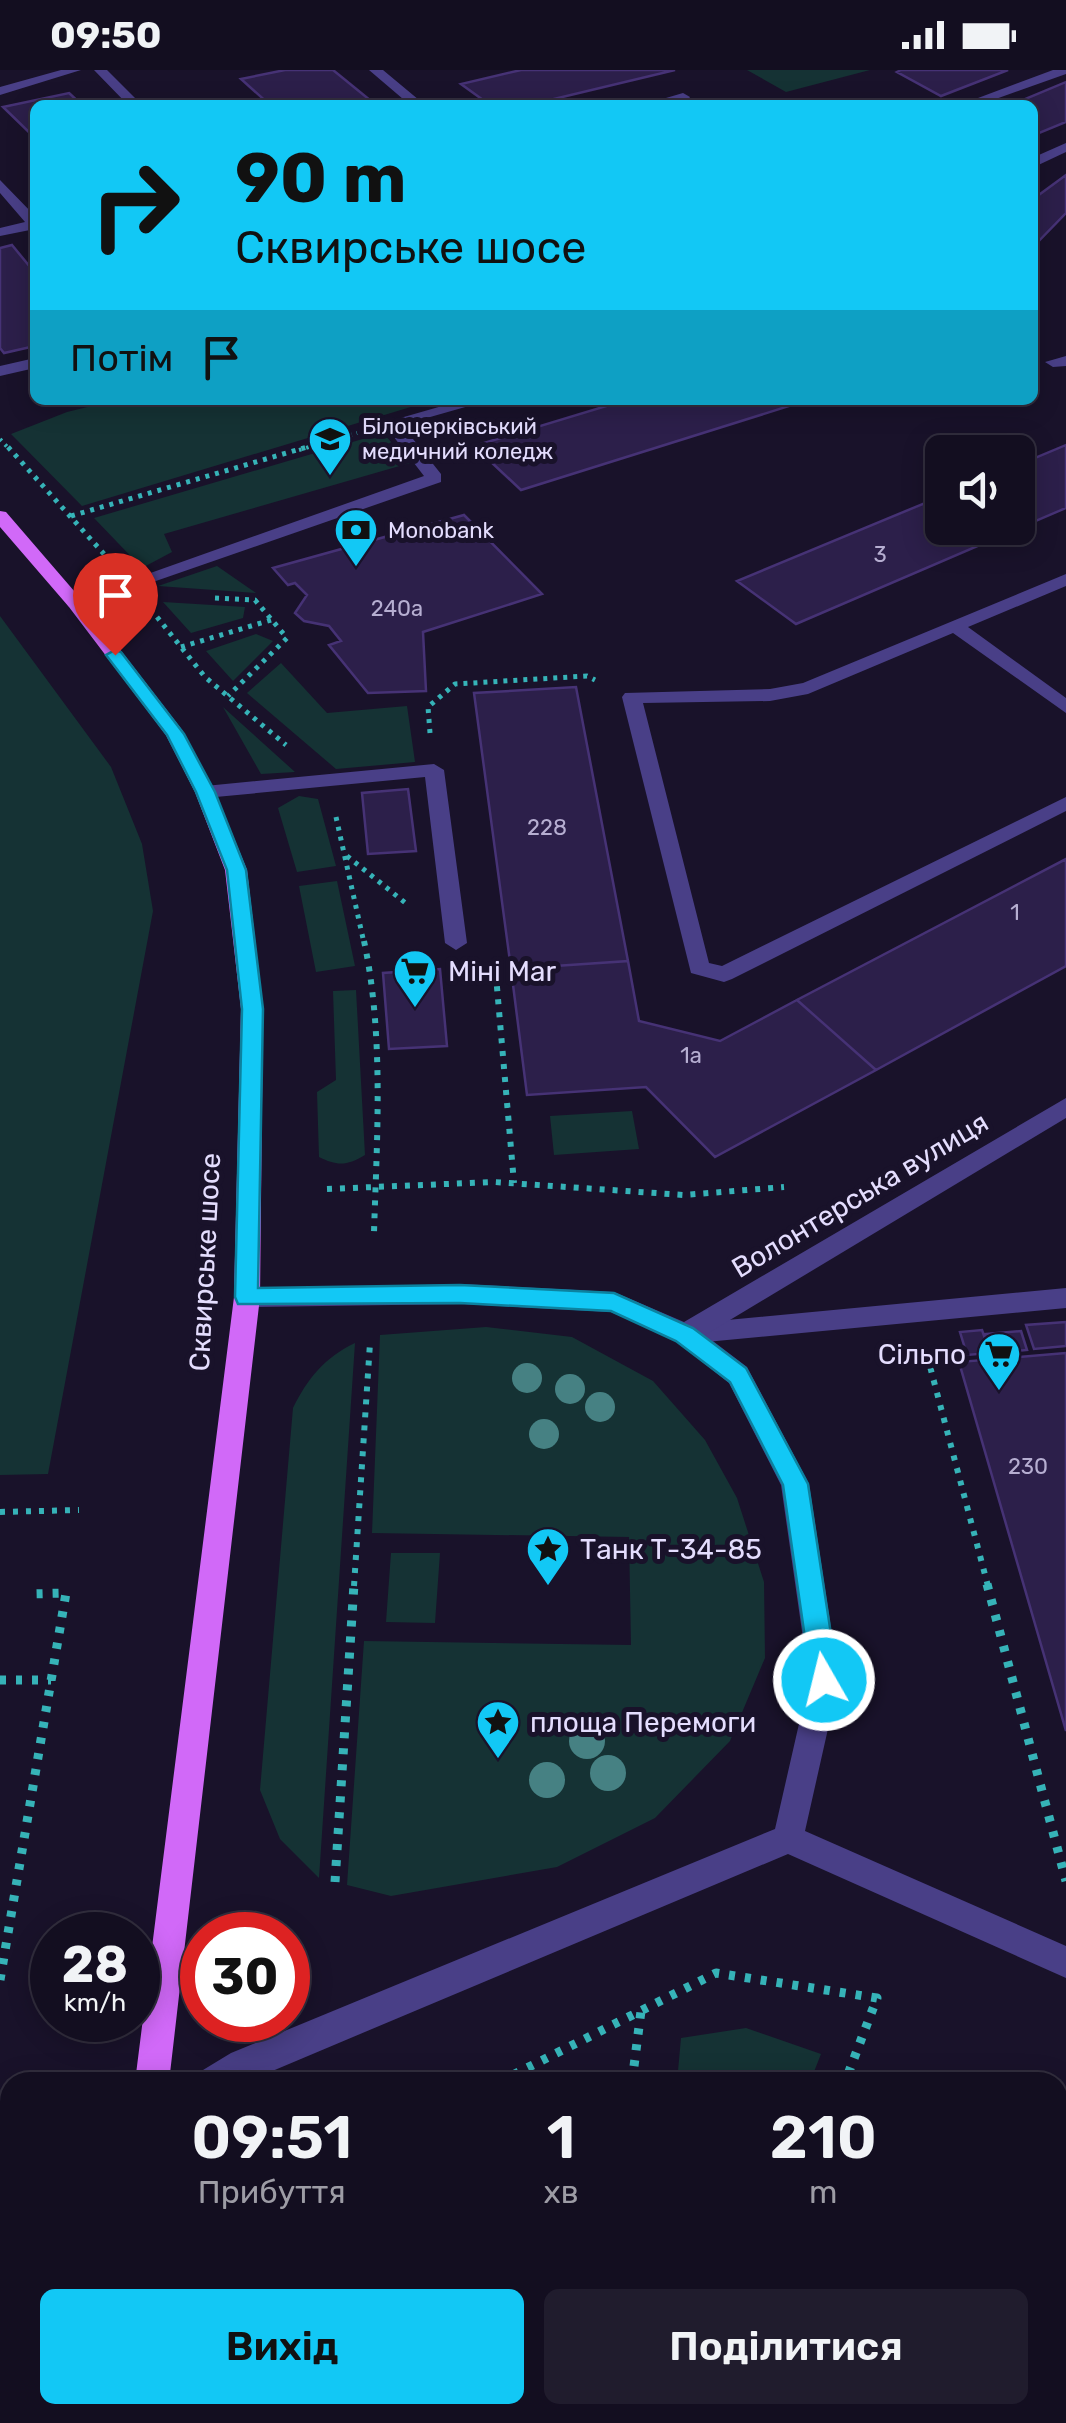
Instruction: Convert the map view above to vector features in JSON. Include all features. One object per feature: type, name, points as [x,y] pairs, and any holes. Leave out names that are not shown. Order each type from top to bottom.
[{"type":"main road","name":"Сквирське шосе","points":[[0,516],[75,603],[175,734],[206,792],[236,870],[252,1009],[246,1297],[153,2072]]},
{"type":"street","points":[[0,91],[74,70]]},
{"type":"street","points":[[100,70],[130,100]]},
{"type":"street","points":[[376,70],[412,100]]},
{"type":"street","points":[[980,100],[1065,70]]},
{"type":"street","points":[[671,100],[684,97]]},
{"type":"street","points":[[1038,161],[1066,148]]},
{"type":"street","points":[[0,184],[30,218]]},
{"type":"street","points":[[0,232],[30,225]]},
{"type":"street","points":[[0,371],[30,364]]},
{"type":"street","points":[[75,603],[435,478],[391,423],[462,405]]},
{"type":"street","points":[[1066,579],[808,688],[770,696],[632,697],[699,968],[724,974],[1066,804]]},
{"type":"street","points":[[954,626],[1066,707]]},
{"type":"street","points":[[206,792],[434,770],[456,944]]},
{"type":"street","name":"Волонтерська вулиця","points":[[684,1334],[1066,1107]]},
{"type":"street","points":[[246,1297],[460,1294],[614,1302],[684,1334],[738,1375],[796,1484],[824,1680],[788,1839]]},
{"type":"street","points":[[684,1334],[1066,1298]]},
{"type":"street","points":[[231,2072],[788,1839],[1066,1962]]},
{"type":"path","points":[[70,516],[391,423]]},
{"type":"path","points":[[197,597],[255,600],[287,638],[228,696]]},
{"type":"path","points":[[181,647],[272,620]]},
{"type":"path","points":[[434,770],[428,707],[455,684],[587,676],[632,697]]},
{"type":"path","points":[[205,677],[328,780],[372,979],[374,1232]]},
{"type":"path","points":[[496,976],[514,1182]]},
{"type":"path","points":[[327,1189],[514,1182],[681,1197],[734,1196],[784,1187]]},
{"type":"path","points":[[915,1310],[1066,1880]]},
{"type":"path","points":[[334,1882],[370,1344]]},
{"type":"path","points":[[0,1512],[79,1510]]},
{"type":"path","points":[[0,1980],[66,1594],[29,1594]]},
{"type":"path","points":[[0,1680],[51,1680]]},
{"type":"path","points":[[519,2072],[716,1974],[876,1998],[849,2072]]},
{"type":"path","points":[[633,2072],[640,2011]]},
{"type":"green space","points":[[747,70],[870,70],[786,92]]},
{"type":"green space","points":[[96,405],[417,405],[82,506],[11,434]]},
{"type":"green space","points":[[383,433],[410,463],[164,534],[172,552],[142,568],[94,518]]},
{"type":"green space","points":[[217,566],[256,593],[158,586]]},
{"type":"green space","points":[[163,602],[245,607],[243,618],[191,633]]},
{"type":"green space","points":[[0,616],[111,767],[142,844],[153,911],[48,1474],[0,1475]]},
{"type":"green space","points":[[256,634],[273,641],[233,681],[206,651]]},
{"type":"green space","points":[[281,663],[327,713],[407,706],[415,762],[336,769],[247,693]]},
{"type":"green space","points":[[223,707],[295,772],[261,774]]},
{"type":"green space","points":[[299,796],[318,799],[336,866],[297,872],[278,808]]},
{"type":"green space","points":[[337,881],[355,966],[316,972],[299,886]]},
{"type":"green space","points":[[356,990],[365,1155],[337,1163],[319,1157],[317,1092],[336,1080],[333,991]]},
{"type":"green space","points":[[632,1111],[639,1149],[554,1155],[550,1116]]},
{"type":"green space","points":[[486,1327],[572,1337],[653,1381],[705,1440],[737,1498],[764,1582],[765,1658],[730,1741],[655,1818],[557,1867],[391,1896],[347,1885],[364,1641],[631,1645],[629,1537],[372,1533],[380,1335]]},
{"type":"green space","points":[[355,1343],[319,1878],[280,1839],[260,1790],[293,1408],[318,1370]]},
{"type":"green space","points":[[391,1553],[440,1553],[435,1623],[386,1622]]},
{"type":"green space","points":[[746,2028],[821,2054],[814,2072],[678,2072],[681,2038]]},
{"type":"building","points":[[285,70],[333,70],[370,100],[264,100],[241,79]]},
{"type":"building","points":[[521,70],[675,70],[550,100],[483,100],[461,84]]},
{"type":"building","points":[[901,70],[1008,70],[941,96],[897,72]]},
{"type":"building","points":[[1066,82],[1066,122],[1038,134],[1038,100],[1023,100]]},
{"type":"building","points":[[69,93],[77,100],[36,100]]},
{"type":"building","points":[[30,101],[30,133],[3,107]]},
{"type":"building","points":[[1066,175],[1066,213],[1038,242],[1038,196]]},
{"type":"building","points":[[12,245],[30,267],[30,347],[4,353],[0,348],[0,248]]},
{"type":"building","points":[[609,405],[792,405],[521,490],[474,446]]},
{"type":"building","points":[[1066,445],[1066,508],[1035,521],[1035,458]]},
{"type":"building","points":[[925,503],[925,545],[980,545],[796,624],[737,581]]},
{"type":"building","points":[[464,515],[542,594],[423,632],[426,691],[368,693],[329,645],[341,641],[329,626],[304,621],[295,613],[307,595],[295,583],[288,585],[273,568]]},
{"type":"building","points":[[576,687],[628,961],[511,969],[474,693]]},
{"type":"building","points":[[408,789],[416,851],[368,854],[362,793]]},
{"type":"building","points":[[1066,859],[1066,966],[876,1070],[797,1000]]},
{"type":"building","points":[[628,961],[639,1021],[720,1041],[797,1000],[876,1070],[715,1157],[646,1087],[527,1095],[511,969]]},
{"type":"building","name":"Міні Mar","points":[[440,969],[447,1046],[389,1049],[383,973]]},
{"type":"building","points":[[1066,1322],[1066,1346],[1034,1349],[1026,1325]]},
{"type":"building","points":[[982,1330],[990,1353],[967,1355],[960,1332]]},
{"type":"building","points":[[1021,1331],[1027,1350],[991,1353],[985,1334]]},
{"type":"building","points":[[1066,1353],[1066,1731],[959,1362]]},
{"type":"place","name":"Білоцерківський медичний коледж","points":[[330,477]]},
{"type":"place","name":"Monobank","points":[[356,568]]},
{"type":"place","name":"Міні Mar","points":[[415,1009]]},
{"type":"place","name":"Сільпо","points":[[999,1392]]},
{"type":"place","name":"Танк Т-34-85","points":[[548,1587]]},
{"type":"place","name":"площа Перемоги","points":[[498,1760]]},
{"type":"route","points":[[115,655],[175,734],[206,792],[236,870],[252,1009],[246,1297],[460,1294],[614,1302],[684,1334],[738,1375],[796,1484],[824,1680]]}]
